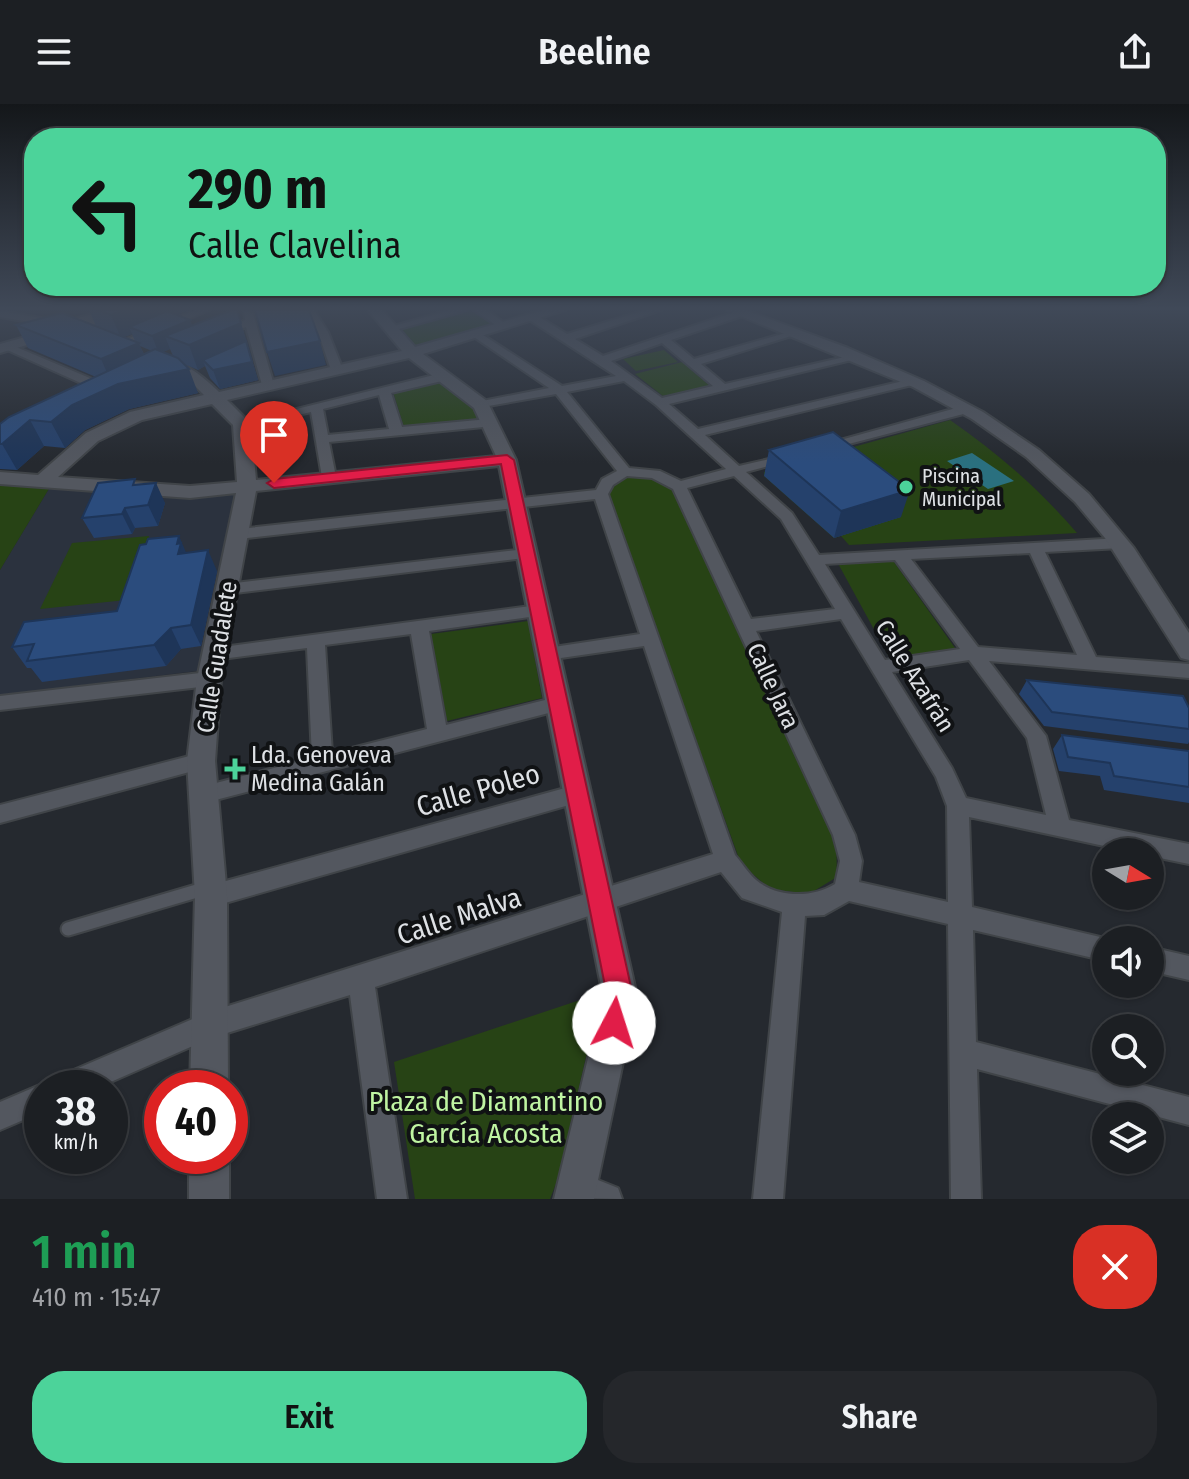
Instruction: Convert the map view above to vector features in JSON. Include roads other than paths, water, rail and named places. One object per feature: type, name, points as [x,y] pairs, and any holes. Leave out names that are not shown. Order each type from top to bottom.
[{"type":"street","points":[[42,361],[110,391]]},
{"type":"street","points":[[157,361],[201,374],[214,396],[242,424],[442,377]]},
{"type":"street","points":[[261,361],[268,385]]},
{"type":"street","points":[[334,361],[337,370]]},
{"type":"street","points":[[42,481],[92,437],[136,416],[376,361]]},
{"type":"street","points":[[422,361],[485,414],[507,460],[620,996],[576,1193],[607,1199]]},
{"type":"street","points":[[516,361],[558,389],[625,472]]},
{"type":"street","name":"Calle Azafrán","points":[[604,361],[697,433],[787,516],[945,774],[958,806],[966,1199]]},
{"type":"street","points":[[692,363],[699,361]]},
{"type":"street","points":[[660,402],[840,361]]},
{"type":"street","points":[[867,361],[967,409],[1035,455],[1082,498],[1121,543],[1189,652]]},
{"type":"street","points":[[692,363],[723,388]]},
{"type":"street","points":[[323,439],[397,432],[485,414],[558,389],[627,377]]},
{"type":"street","points":[[697,433],[912,381]]},
{"type":"street","points":[[97,398],[124,385]]},
{"type":"street","points":[[384,391],[397,432]]},
{"type":"street","points":[[316,407],[329,477]]},
{"type":"street","points":[[812,450],[967,409]]},
{"type":"street","name":"Calle Guadalete","points":[[209,1070],[210,891],[201,761],[209,679],[247,486],[242,424]]},
{"type":"street","points":[[797,454],[679,486],[655,474],[625,472],[607,482],[601,494],[726,860],[750,890],[794,906],[824,904],[846,890],[1092,946]]},
{"type":"street","points":[[0,478],[190,492],[507,460]]},
{"type":"street","name":"Calle Jara","points":[[679,486],[844,835],[851,861],[846,890]]},
{"type":"street","points":[[239,534],[601,494]]},
{"type":"street","points":[[812,560],[1121,543]]},
{"type":"street","points":[[1035,547],[1090,663]]},
{"type":"street","points":[[227,589],[526,554]]},
{"type":"street","points":[[899,555],[973,653],[1044,737],[1060,827]]},
{"type":"street","points":[[214,654],[538,611]]},
{"type":"street","points":[[745,626],[845,613]]},
{"type":"street","points":[[419,627],[438,734]]},
{"type":"street","points":[[547,654],[652,639]]},
{"type":"street","points":[[316,641],[322,764]]},
{"type":"street","points":[[879,668],[973,653],[1189,671]]},
{"type":"street","points":[[0,703],[209,679]]},
{"type":"street","points":[[204,794],[557,704]]},
{"type":"street","points":[[0,814],[201,761]]},
{"type":"street","name":"Calle Poleo","points":[[210,891],[576,794]]},
{"type":"street","points":[[958,806],[1189,854]]},
{"type":"street","name":"Calle Malva","points":[[106,1070],[209,1025],[726,860]]},
{"type":"street","points":[[768,1199],[794,906]]},
{"type":"street","points":[[1164,962],[1189,968]]},
{"type":"street","points":[[361,979],[392,1199]]},
{"type":"street","points":[[963,1052],[1189,1111]]},
{"type":"street","points":[[0,1116],[24,1106]]},
{"type":"street","points":[[209,1174],[209,1199]]},
{"type":"lane","points":[[68,929],[210,891]]},
{"type":"water","points":[[972,453],[1014,481],[988,489],[947,461]]},
{"type":"place","name":"Piscina Municipal","points":[[906,487]]},
{"type":"place","name":"Lda. Genoveva Medina Galán","points":[[235,769]]},
{"type":"park label","name":"Plaza de Diamantino García Acosta","points":[[486,1117]]}]
